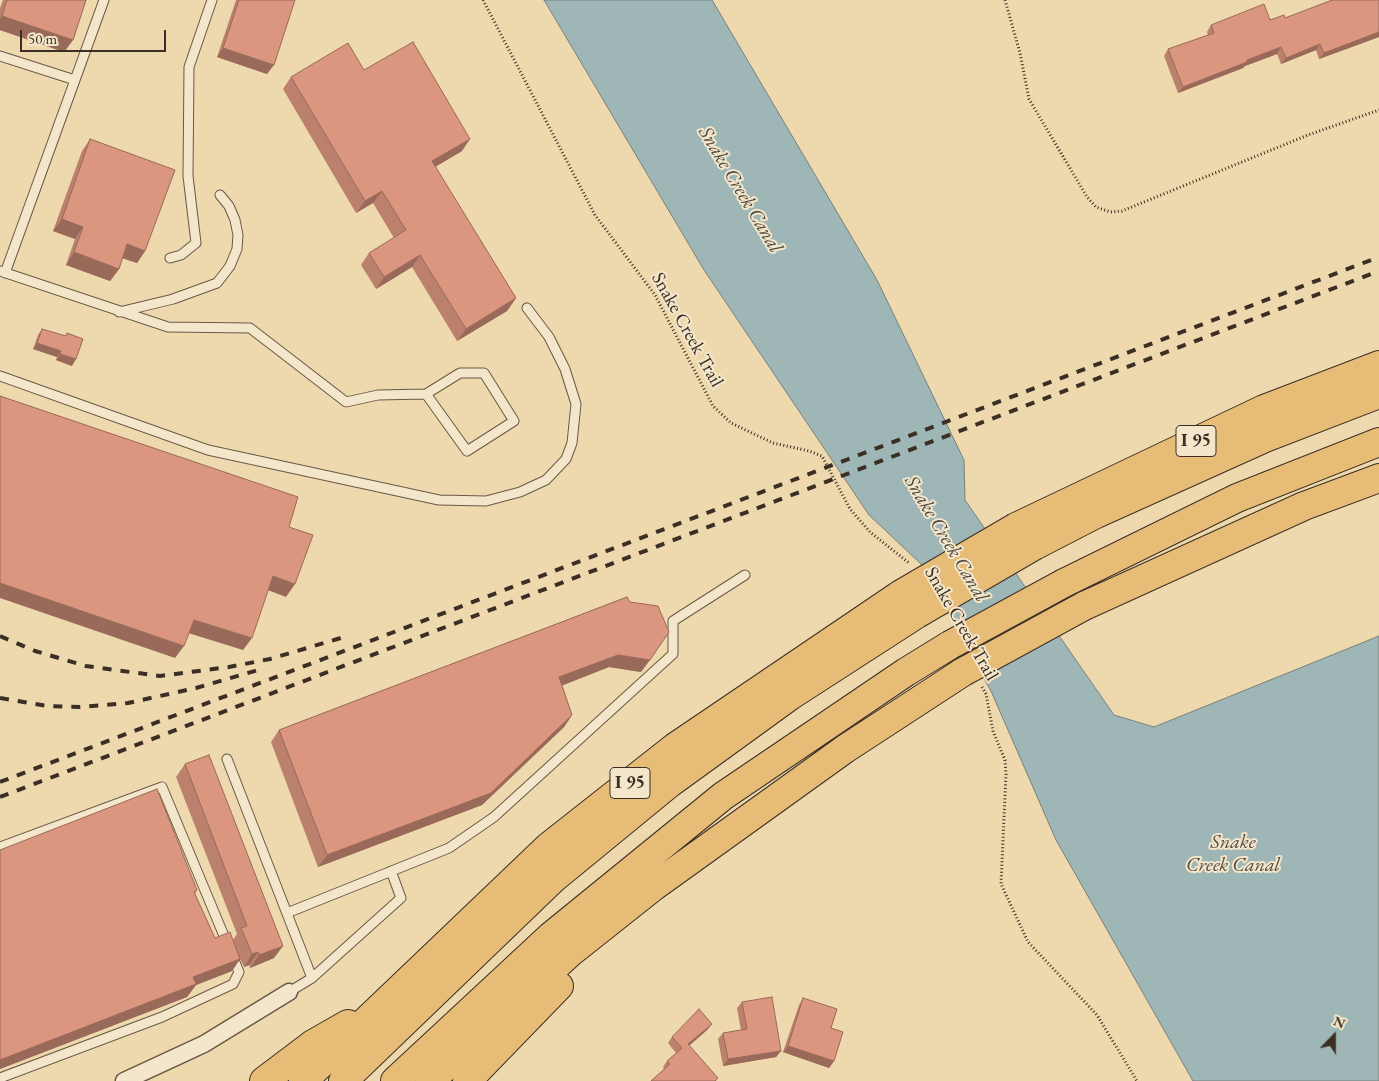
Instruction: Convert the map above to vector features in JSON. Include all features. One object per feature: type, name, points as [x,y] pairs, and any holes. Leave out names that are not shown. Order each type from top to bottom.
[{"type":"highway","name":"I 95","points":[[303,1081],[548,847],[675,747],[909,604],[1025,536],[1264,408],[1379,364]]},
{"type":"highway","points":[[1025,536],[1096,514],[1265,438],[1379,394]]},
{"type":"highway","points":[[395,1081],[550,936],[723,796],[906,672],[1064,583],[1237,498],[1379,442]]},
{"type":"highway","points":[[430,1081],[571,952],[652,886],[845,749],[972,679],[1084,606],[1304,506],[1379,478]]},
{"type":"highway","points":[[342,1081],[553,879],[670,783],[790,696],[909,604]]},
{"type":"highway","points":[[467,1081],[652,886]]},
{"type":"highway","points":[[264,1081],[313,1044],[384,1004]]},
{"type":"street","points":[[124,1081],[204,1044],[289,992]]},
{"type":"lane","points":[[104,0],[2,272],[168,327],[250,328],[346,402],[378,395],[426,394],[460,373],[484,373],[514,421],[467,450],[426,394]]},
{"type":"lane","points":[[170,258],[181,256],[196,243],[188,176],[189,67],[212,0]]},
{"type":"lane","points":[[0,56],[75,80]]},
{"type":"lane","points":[[119,312],[174,300],[217,283],[230,266],[237,249],[238,235],[236,220],[230,206],[220,195]]},
{"type":"lane","points":[[0,376],[208,450],[439,500],[486,501],[520,492],[546,480],[566,459],[572,443],[576,404],[565,369],[549,337],[527,308]]},
{"type":"lane","points":[[287,913],[449,848],[494,817],[673,654],[673,621],[745,576]]},
{"type":"lane","points":[[227,759],[312,978]]},
{"type":"lane","points":[[0,847],[162,787],[239,972],[233,984],[162,1017],[0,1078]]},
{"type":"lane","points":[[289,992],[312,978],[401,898],[391,871]]},
{"type":"path","name":"Snake Creek Trail","points":[[483,0],[594,215],[655,295],[713,406],[731,423],[773,442],[822,456],[850,509],[870,532],[907,560],[912,567]]},
{"type":"path","points":[[1005,0],[1020,53],[1029,99],[1087,197],[1096,207],[1110,212],[1122,210],[1308,135],[1379,110]]},
{"type":"path","name":"Snake Creek Trail","points":[[972,679],[986,694],[993,730],[1005,760],[1001,884],[1028,942],[1097,1015],[1137,1081]]},
{"type":"water","name":"Snake Creek Canal","points":[[544,0],[712,0],[877,280],[964,460],[965,500],[1114,715],[1154,727],[1379,636],[1379,1081],[1193,1081],[1056,840],[991,691],[921,564],[869,515],[704,270]]},
{"type":"building","points":[[7,0],[86,0],[73,40],[2,16]]},
{"type":"building","points":[[239,0],[295,0],[274,65],[223,48]]},
{"type":"building","points":[[1332,0],[1379,0],[1379,32],[1324,53],[1320,44],[1286,58],[1281,47],[1183,87],[1168,49],[1214,33],[1211,25],[1264,4],[1270,20],[1284,15],[1285,18]]},
{"type":"building","points":[[413,42],[470,139],[432,161],[516,298],[466,329],[420,255],[384,277],[369,253],[406,230],[382,191],[365,201],[291,77],[348,43],[364,70]]},
{"type":"building","points":[[90,139],[175,170],[145,251],[127,244],[119,269],[74,252],[83,227],[62,219]]},
{"type":"building","points":[[42,329],[66,336],[67,333],[83,339],[76,359],[60,354],[61,351],[37,343]]},
{"type":"building","points":[[0,396],[298,497],[289,527],[313,535],[295,584],[273,576],[252,638],[194,620],[184,646],[0,583]]},
{"type":"building","points":[[627,597],[630,602],[658,606],[669,632],[650,660],[618,655],[559,677],[572,715],[491,793],[327,855],[279,730]]},
{"type":"building","points":[[209,755],[283,946],[259,955],[258,952],[252,954],[241,928],[247,926],[185,764]]},
{"type":"building","points":[[157,789],[197,890],[194,892],[215,938],[230,932],[240,959],[193,977],[196,984],[0,1060],[0,850]]},
{"type":"building","points":[[772,997],[781,1051],[728,1059],[723,1033],[747,1029],[742,1002]]},
{"type":"building","points":[[803,998],[837,1009],[831,1028],[843,1032],[834,1061],[788,1046]]},
{"type":"building","points":[[699,1009],[712,1024],[688,1044],[718,1078],[715,1081],[651,1081],[670,1064],[667,1061],[682,1048],[672,1037]]},
{"type":"railway","points":[[0,782],[1379,257]]},
{"type":"railway","points":[[0,797],[1379,271]]},
{"type":"railway","points":[[0,636],[35,651],[86,666],[160,676],[229,667],[270,659],[344,637]]},
{"type":"railway","points":[[0,698],[47,706],[80,707],[128,703],[196,688],[258,670]]}]
